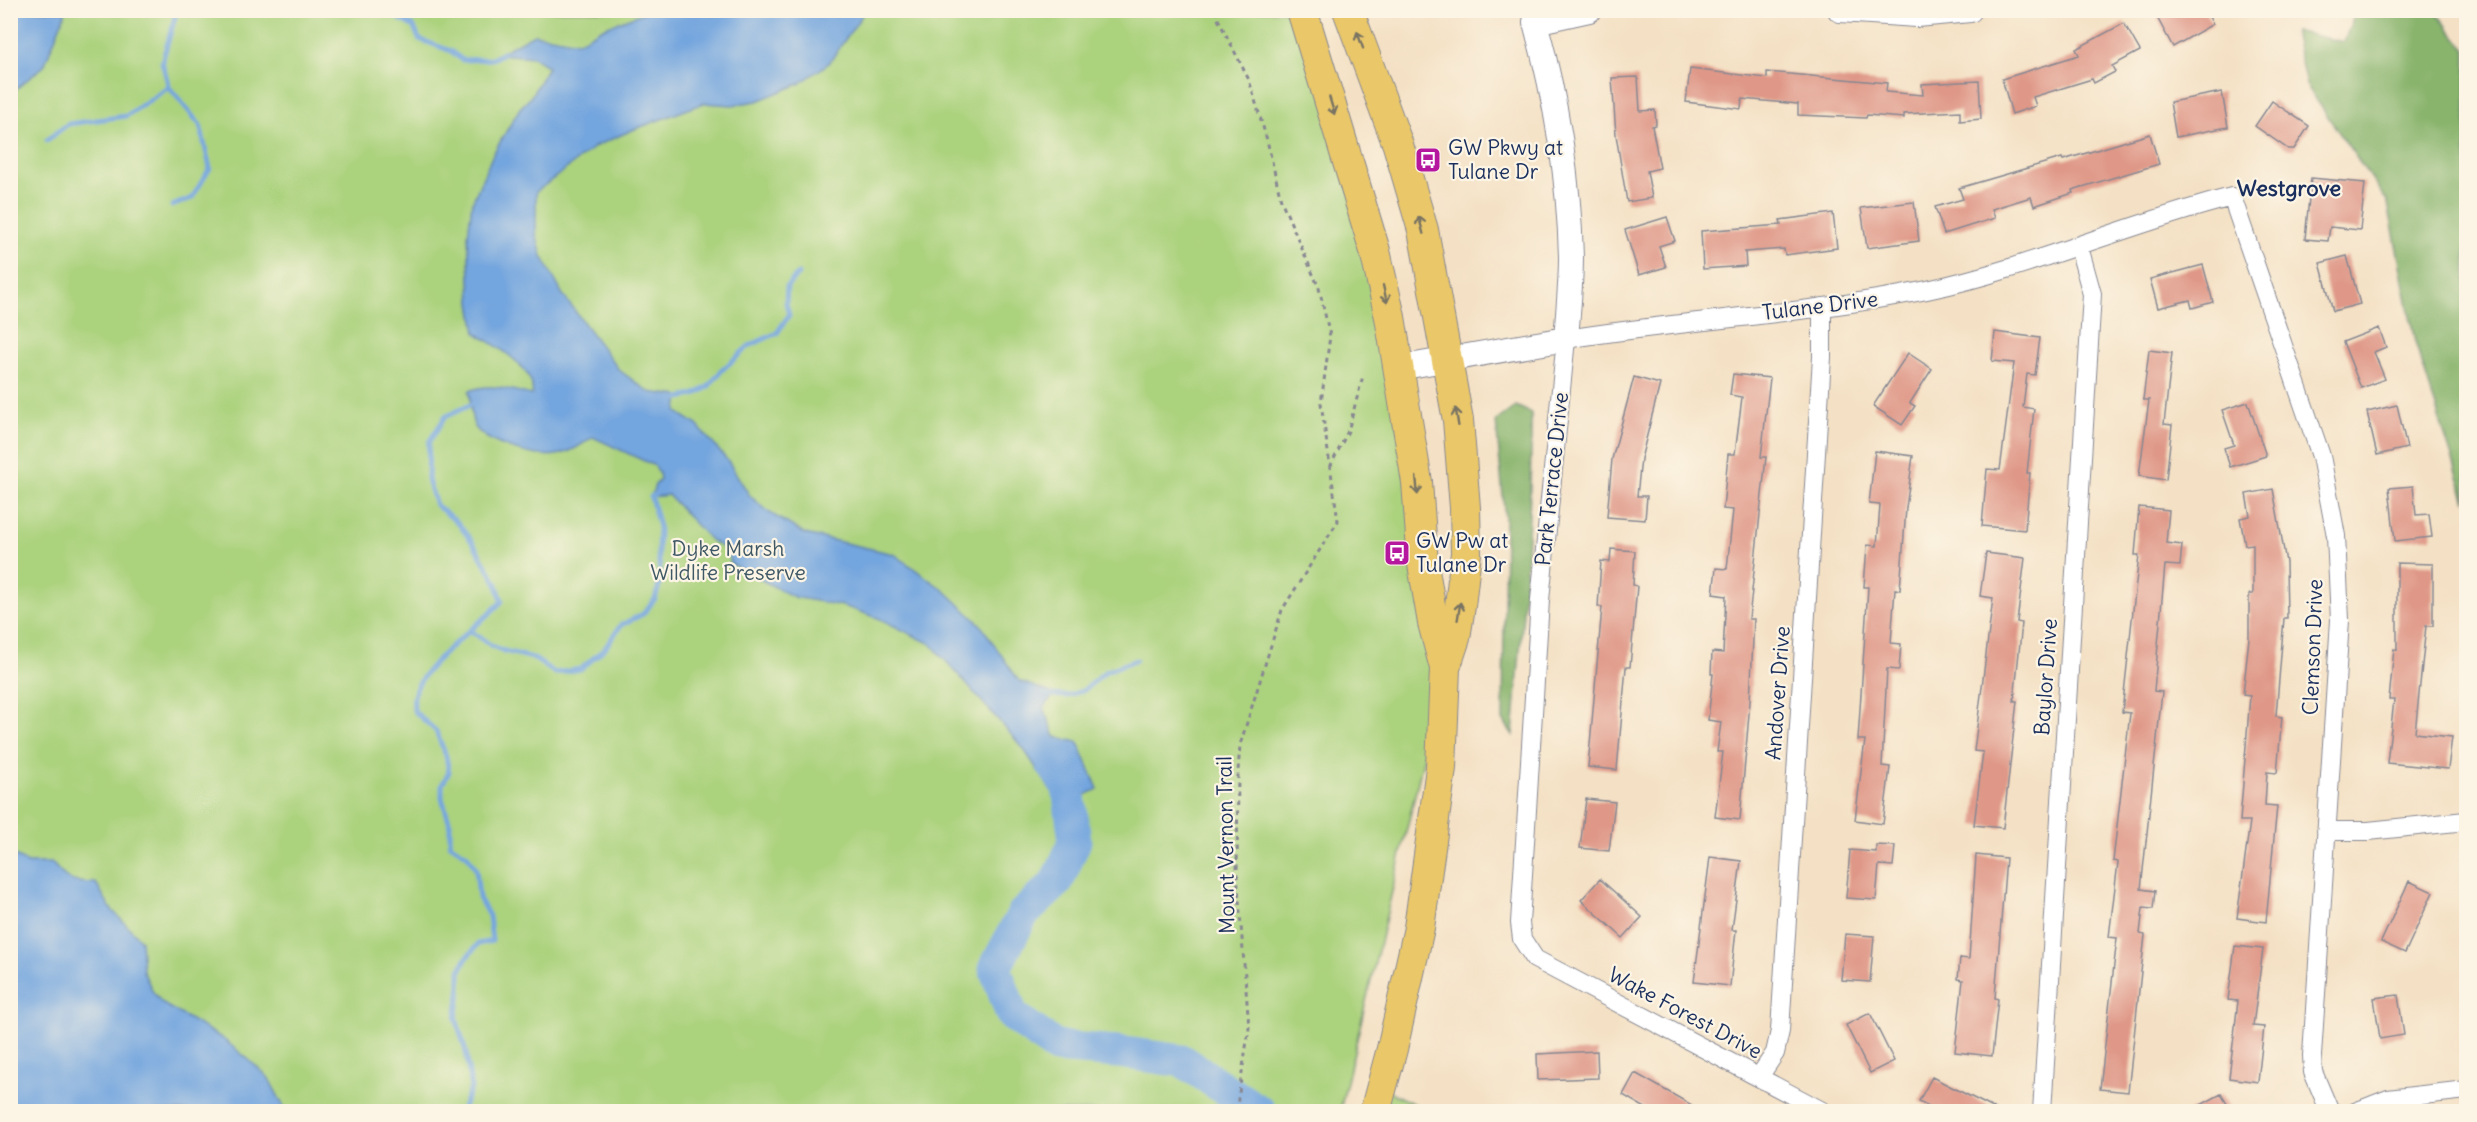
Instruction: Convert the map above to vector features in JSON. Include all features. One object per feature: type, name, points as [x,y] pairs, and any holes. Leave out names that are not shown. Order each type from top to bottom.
[{"type":"main road","points":[[1302,10],[1375,251],[1390,317],[1417,482],[1423,564],[1433,623],[1445,668]]},
{"type":"main road","points":[[1348,10],[1398,145],[1423,230],[1458,420],[1466,553],[1455,638],[1445,668],[1441,768],[1419,928],[1375,1112]]},
{"type":"street","points":[[1533,16],[1590,10]]},
{"type":"street","points":[[1839,10],[1917,15],[1970,10]]},
{"type":"street","name":"Park Terrace Drive","points":[[1527,950],[1522,939],[1520,923],[1540,600],[1566,339],[1571,258],[1568,190],[1552,86],[1533,16]]},
{"type":"street","name":"Tulane Drive","points":[[1398,368],[1566,339],[1872,300],[1956,283],[2079,246],[2191,207],[2232,197]]},
{"type":"street","name":"Clemson Drive","points":[[2232,197],[2321,456],[2335,526],[2340,620],[2312,1056],[2313,1072],[2330,1112]]},
{"type":"street","name":"Baylor Drive","points":[[2042,1112],[2092,294],[2079,246]]},
{"type":"street","name":"Andover Drive","points":[[1759,1077],[1775,1053],[1780,1031],[1822,357],[1822,307]]},
{"type":"street","points":[[2326,831],[2368,831],[2466,821]]},
{"type":"street","name":"Wake Forest Drive","points":[[1527,950],[1535,959],[1824,1112]]},
{"type":"street","points":[[2355,1112],[2388,1099],[2466,1090]]},
{"type":"path","name":"Mount Vernon Trail","points":[[1216,10],[1249,80],[1267,140],[1281,200],[1319,288],[1330,336],[1321,403],[1338,521],[1291,592],[1275,628],[1240,745],[1237,874],[1249,1028],[1236,1112]]},
{"type":"path","points":[[1330,466],[1348,431],[1363,376]]},
{"type":"green space","name":"Dyke Marsh Wildlife Preserve","points":[[10,11],[1306,11],[1345,151],[1445,668],[1340,1111],[11,1111]]},
{"type":"green space","points":[[2356,11],[2435,11],[2466,50],[2466,501],[2415,342],[2388,203],[2306,85],[2294,31],[2344,42]]},
{"type":"green space","points":[[1516,406],[1531,413],[1531,453],[1526,574],[1513,735],[1503,720],[1505,519],[1496,421]]},
{"type":"green space","points":[[1381,1088],[1429,1111],[1373,1112]]},
{"type":"water","points":[[11,10],[66,11],[44,66],[11,93]]},
{"type":"water","points":[[650,10],[865,11],[829,63],[799,84],[757,101],[732,105],[704,103],[630,131],[596,146],[536,192],[536,234],[542,256],[563,295],[619,370],[649,392],[679,396],[677,412],[697,425],[728,461],[750,496],[770,513],[805,534],[894,554],[945,591],[980,624],[1019,681],[1054,694],[1044,708],[1055,737],[1078,742],[1098,789],[1058,809],[1055,796],[1023,748],[931,644],[878,618],[843,606],[794,597],[731,564],[727,550],[711,541],[668,495],[651,497],[655,485],[660,480],[655,466],[593,437],[575,448],[556,455],[524,452],[490,439],[473,424],[469,391],[493,387],[532,395],[532,385],[522,367],[504,351],[476,333],[471,303],[468,235],[472,203],[493,154],[548,67],[533,57],[498,54],[534,34],[578,42],[603,28]]},
{"type":"water","points":[[10,853],[28,863],[52,863],[71,880],[96,883],[111,909],[141,940],[143,971],[153,992],[163,1004],[222,1038],[248,1059],[268,1077],[286,1111],[11,1111]]},
{"type":"building","points":[[2153,10],[2205,10],[2213,24],[2173,47]]},
{"type":"building","points":[[2124,23],[2140,51],[2112,66],[2115,72],[2094,83],[2092,79],[2033,97],[2036,106],[2012,114],[2002,79],[2079,55],[2076,49]]},
{"type":"building","points":[[1690,69],[1767,78],[1767,72],[1887,83],[1886,92],[1923,95],[1922,84],[1979,81],[1981,119],[1960,121],[1960,111],[1904,114],[1904,118],[1867,115],[1866,118],[1798,115],[1798,104],[1742,99],[1741,109],[1686,102]]},
{"type":"building","points":[[1638,77],[1640,111],[1655,110],[1656,125],[1652,126],[1660,168],[1647,171],[1652,198],[1627,202],[1616,135],[1612,78]]},
{"type":"building","points":[[2222,92],[2228,127],[2176,137],[2170,102]]},
{"type":"building","points":[[2272,101],[2309,126],[2294,149],[2288,149],[2255,126]]},
{"type":"building","points":[[2150,134],[2159,164],[2072,190],[2073,193],[2034,206],[2031,197],[1992,209],[1995,218],[1944,234],[1935,207],[1963,199],[1959,188]]},
{"type":"building","points":[[2311,178],[2365,183],[2360,230],[2330,227],[2328,241],[2305,239]]},
{"type":"building","points":[[1914,202],[1919,241],[1867,248],[1861,208]]},
{"type":"building","points":[[1833,213],[1837,248],[1785,255],[1784,249],[1745,252],[1746,266],[1703,269],[1701,231],[1781,225],[1780,220]]},
{"type":"building","points":[[1667,217],[1675,241],[1659,246],[1666,267],[1639,275],[1625,230]]},
{"type":"building","points":[[2347,256],[2360,304],[2333,311],[2320,263]]},
{"type":"building","points":[[2203,265],[2213,302],[2192,308],[2190,300],[2158,308],[2150,279]]},
{"type":"building","points":[[2379,328],[2386,347],[2374,352],[2385,379],[2361,388],[2343,342]]},
{"type":"building","points":[[1995,332],[2040,338],[2035,375],[2027,374],[2023,407],[2034,409],[2027,473],[2030,473],[2025,530],[1982,526],[1987,469],[2000,470],[2014,363],[1992,361]]},
{"type":"building","points":[[2149,350],[2172,353],[2164,424],[2172,425],[2166,480],[2139,476],[2149,400],[2143,400]]},
{"type":"building","points":[[1908,353],[1932,369],[1910,403],[1915,406],[1902,425],[1873,406]]},
{"type":"building","points":[[1733,374],[1770,378],[1761,457],[1766,457],[1749,619],[1754,619],[1740,820],[1715,817],[1723,752],[1717,752],[1721,722],[1708,720],[1713,674],[1711,674],[1712,652],[1723,653],[1726,596],[1713,594],[1716,568],[1727,569],[1733,510],[1723,509],[1728,454],[1735,454],[1742,397],[1730,395]]},
{"type":"building","points":[[1634,377],[1660,384],[1641,459],[1637,496],[1647,496],[1645,520],[1607,517],[1612,459]]},
{"type":"building","points":[[2248,402],[2266,456],[2230,467],[2224,448],[2234,445],[2222,410]]},
{"type":"building","points":[[2397,405],[2407,448],[2377,455],[2367,412]]},
{"type":"building","points":[[1875,451],[1913,456],[1906,508],[1900,590],[1895,589],[1891,643],[1901,644],[1899,670],[1887,669],[1882,766],[1890,767],[1883,824],[1855,820],[1865,740],[1858,740],[1868,587],[1864,587],[1867,545],[1877,546],[1880,505],[1869,504]]},
{"type":"building","points":[[2413,486],[2416,515],[2429,514],[2432,537],[2395,541],[2389,488]]},
{"type":"building","points":[[2273,489],[2286,562],[2287,618],[2284,618],[2276,716],[2282,717],[2277,773],[2267,772],[2265,805],[2277,806],[2266,922],[2237,918],[2250,821],[2240,821],[2250,696],[2243,695],[2249,638],[2249,594],[2253,594],[2253,544],[2245,545],[2240,518],[2250,516],[2246,494]]},
{"type":"building","points":[[2139,507],[2169,510],[2166,543],[2182,545],[2180,566],[2165,565],[2154,691],[2162,692],[2141,889],[2155,891],[2153,909],[2143,908],[2140,934],[2145,935],[2128,1092],[2100,1089],[2117,938],[2109,937],[2118,862],[2113,861],[2130,713],[2122,712],[2139,555],[2135,555]]},
{"type":"building","points":[[1611,549],[1635,551],[1633,585],[1637,586],[1630,667],[1626,667],[1617,770],[1588,767],[1602,607],[1598,607],[1601,561],[1610,562]]},
{"type":"building","points":[[1986,553],[2025,558],[2017,622],[2022,623],[2014,701],[2017,701],[2003,828],[1974,825],[1983,752],[1974,751],[1993,598],[1980,596]]},
{"type":"building","points":[[2397,563],[2433,564],[2433,626],[2426,626],[2415,733],[2452,737],[2448,769],[2387,763],[2394,700],[2389,700],[2394,649],[2397,650]]},
{"type":"building","points":[[1586,799],[1615,802],[1609,851],[1580,848]]},
{"type":"building","points":[[1876,845],[1895,846],[1893,866],[1879,865],[1876,900],[1846,898],[1850,850],[1876,852]]},
{"type":"building","points":[[1976,855],[2006,858],[1995,998],[1998,999],[1992,1056],[1955,1052],[1963,980],[1958,979],[1960,958],[1969,959]]},
{"type":"building","points":[[1710,857],[1741,861],[1732,930],[1736,930],[1730,986],[1694,982]]},
{"type":"building","points":[[1600,879],[1642,917],[1623,938],[1581,900]]},
{"type":"building","points":[[2409,881],[2433,892],[2405,953],[2381,942]]},
{"type":"building","points":[[1845,934],[1874,936],[1870,982],[1841,980]]},
{"type":"building","points":[[2235,946],[2263,949],[2253,1026],[2264,1027],[2258,1082],[2229,1078],[2238,1001],[2228,1000]]},
{"type":"building","points":[[2398,995],[2404,1035],[2380,1039],[2374,998]]},
{"type":"building","points":[[1870,1013],[1894,1061],[1870,1073],[1846,1025]]},
{"type":"building","points":[[1597,1051],[1598,1078],[1538,1080],[1537,1054]]},
{"type":"building","points":[[1635,1073],[1704,1112],[1652,1112],[1623,1095]]},
{"type":"building","points":[[1932,1077],[2001,1112],[1940,1112],[1919,1101]]},
{"type":"building","points":[[2221,1094],[2232,1112],[2188,1112]]},
{"type":"waterway","points":[[172,206],[192,198],[210,168],[200,125],[169,87],[162,62],[177,10]]},
{"type":"waterway","points":[[384,10],[414,27],[419,39],[451,51],[462,60],[492,59],[503,53]]},
{"type":"waterway","points":[[47,140],[68,124],[126,116],[169,87]]},
{"type":"waterway","points":[[675,399],[694,395],[708,387],[722,370],[749,346],[777,333],[789,315],[786,303],[787,286],[798,274]]},
{"type":"waterway","points":[[461,1112],[471,1088],[466,1052],[456,1018],[460,993],[460,971],[465,960],[478,944],[492,941],[489,916],[479,898],[476,869],[467,855],[450,844],[450,824],[442,798],[442,785],[449,772],[446,756],[436,731],[414,711],[414,697],[426,672],[502,601],[496,582],[473,543],[458,523],[436,505],[428,480],[429,442],[445,417],[479,403]]},
{"type":"waterway","points":[[471,631],[492,646],[533,658],[555,673],[581,669],[605,648],[621,625],[643,614],[655,599],[661,579],[658,554],[659,527],[651,497],[655,494]]},
{"type":"waterway","points":[[1049,695],[1067,696],[1084,690],[1106,671],[1136,660]]},
{"type":"waterway","points":[[1052,763],[1068,787],[1075,841],[1057,882],[1023,914],[995,968],[1012,1015],[1056,1047],[1118,1052],[1183,1061],[1260,1112]]},
{"type":"place","name":"GW Pkwy at Tulane Dr","points":[[1428,160]]},
{"type":"place","name":"GW Pw at Tulane Dr","points":[[1397,553]]},
{"type":"district","name":"Westgrove","points":[[2289,188]]}]
